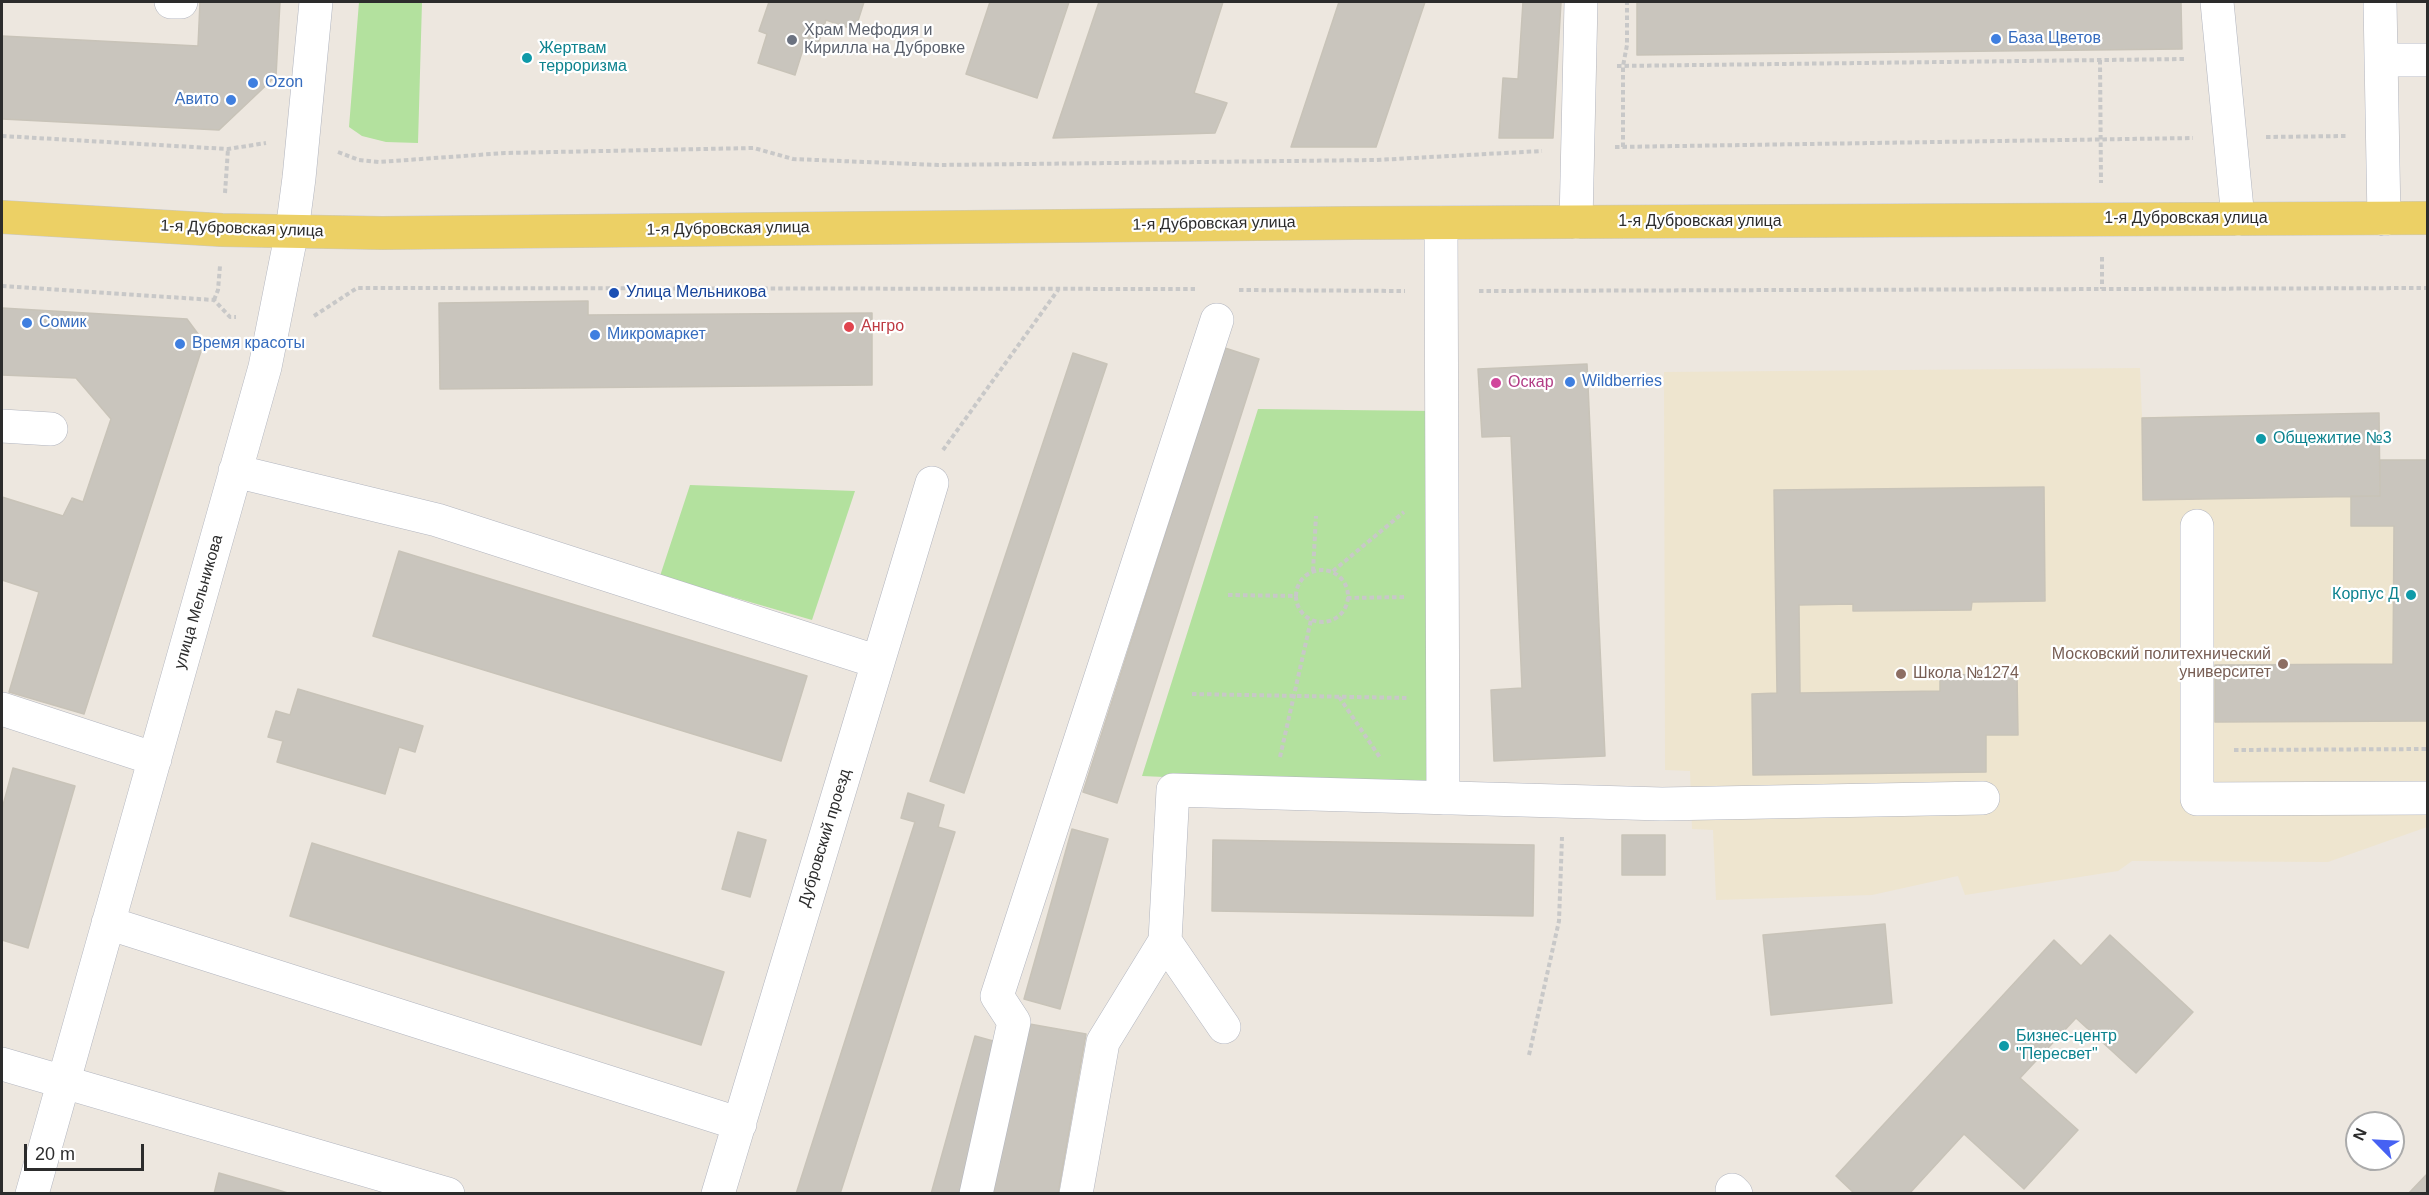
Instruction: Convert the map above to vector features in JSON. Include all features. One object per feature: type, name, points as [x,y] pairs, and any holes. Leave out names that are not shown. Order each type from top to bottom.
[{"type":"main road","name":"1-я Дубровская улица","points":[[2,217],[222,230],[382,233],[1441,222],[2427,218]]},
{"type":"street","points":[[171,2],[181,2]]},
{"type":"street","name":"улица Мельникова","points":[[32,1194],[265,367],[292,231],[304,145],[316,2]]},
{"type":"street","points":[[1576,222],[1581,2]]},
{"type":"street","points":[[2217,2],[2238,219]]},
{"type":"street","points":[[2380,2],[2384,219]]},
{"type":"street","points":[[2381,60],[2427,60]]},
{"type":"street","points":[[1441,222],[1443,798]]},
{"type":"street","points":[[976,1194],[1014,1022],[997,996],[1217,320]]},
{"type":"street","points":[[2,426],[51,429]]},
{"type":"street","points":[[235,471],[437,520],[878,662]]},
{"type":"street","name":"Дубровский проезд","points":[[718,1194],[932,483]]},
{"type":"street","points":[[2197,526],[2198,799],[2427,798]]},
{"type":"street","points":[[2,709],[155,759]]},
{"type":"street","points":[[1076,1194],[1103,1042],[1165,940],[1173,790],[1662,804],[1983,798]]},
{"type":"street","points":[[108,923],[740,1124]]},
{"type":"street","points":[[1165,940],[1224,1027]]},
{"type":"street","points":[[2,1064],[448,1194]]},
{"type":"path","points":[[1623,147],[1623,66],[1627,45],[1627,2]]},
{"type":"path","points":[[1579,66],[2223,59]]},
{"type":"path","points":[[2100,60],[2103,289]]},
{"type":"path","points":[[2,136],[228,149],[274,142],[328,148],[359,160],[379,162],[505,153],[754,148],[794,159],[938,165],[1120,161],[1376,160],[1623,147],[2383,135]]},
{"type":"path","points":[[2,286],[214,300],[230,317],[304,322],[357,288],[1074,289]]},
{"type":"path","points":[[1330,290],[2427,288]]},
{"type":"path","points":[[942,451],[1059,290]]},
{"type":"path","points":[[1333,571],[1347,586],[1347,607],[1332,621],[1311,620],[1297,606],[1298,585],[1313,571],[1333,571],[1442,480]]},
{"type":"path","points":[[1313,571],[1316,516]]},
{"type":"path","points":[[1228,595],[1297,596]]},
{"type":"path","points":[[1347,598],[1442,597]]},
{"type":"path","points":[[1272,793],[1311,620]]},
{"type":"path","points":[[1192,694],[1442,699]]},
{"type":"path","points":[[1339,697],[1382,760]]},
{"type":"path","points":[[2197,750],[2427,749]]},
{"type":"path","points":[[1529,1055],[1559,921],[1563,802]]},
{"type":"shaded area","name":"Школа №1274","points":[[2140,368],[2142,417],[2379,413],[2380,460],[2427,460],[2427,827],[2328,862],[2132,861],[2118,871],[1965,895],[1958,876],[1872,895],[1716,900],[1713,830],[1692,829],[1690,771],[1665,770],[1664,372]]},
{"type":"green space","points":[[359,2],[422,2],[418,143],[386,142],[362,136],[349,127]]},
{"type":"green space","points":[[1258,409],[1434,411],[1432,789],[1142,776]]},
{"type":"green space","points":[[690,485],[855,491],[812,620],[660,576]]},
{"type":"building","points":[[200,2],[280,2],[276,76],[219,130],[2,119],[2,36],[198,46]]},
{"type":"building","name":"Храм Мефодия и Кирилла на Дубровке","points":[[769,2],[864,2],[855,30],[826,20],[816,50],[804,46],[795,75],[758,63],[767,34],[759,31]]},
{"type":"building","points":[[990,2],[1069,2],[1037,98],[966,74]]},
{"type":"building","points":[[1099,2],[1223,2],[1194,93],[1227,103],[1215,133],[1053,138]]},
{"type":"building","points":[[1339,2],[1425,2],[1376,147],[1291,147]]},
{"type":"building","points":[[1523,2],[1561,2],[1553,138],[1499,138],[1503,78],[1518,79]]},
{"type":"building","points":[[1637,2],[2181,2],[2182,49],[1637,55]]},
{"type":"building","points":[[588,301],[588,315],[872,313],[872,385],[440,389],[439,303]]},
{"type":"building","points":[[2,308],[187,319],[204,342],[84,714],[9,692],[39,592],[2,580],[2,497],[63,516],[72,498],[83,502],[111,419],[76,378],[2,375]]},
{"type":"building","points":[[1225,348],[1259,359],[1117,803],[1083,792]]},
{"type":"building","points":[[1073,353],[1107,364],[964,793],[930,781]]},
{"type":"building","points":[[1587,364],[1605,756],[1494,761],[1491,690],[1522,688],[1511,436],[1482,437],[1478,369]]},
{"type":"building","name":"Общежитие №3","points":[[2379,413],[2380,496],[2143,500],[2142,418]]},
{"type":"building","name":"Корпус Д","points":[[2380,460],[2428,460],[2428,721],[2215,722],[2215,665],[2393,664],[2394,526],[2351,526],[2351,496],[2380,496]]},
{"type":"building","points":[[2044,487],[2045,601],[1972,602],[1971,610],[1853,611],[1853,604],[1799,605],[1800,693],[1940,691],[1940,675],[2017,674],[2018,735],[1986,735],[1986,772],[1753,775],[1752,694],[1777,693],[1774,490]]},
{"type":"building","points":[[399,551],[807,676],[781,761],[373,636]]},
{"type":"building","points":[[298,689],[423,726],[415,752],[399,747],[385,794],[277,762],[283,741],[268,737],[276,711],[290,715]]},
{"type":"building","points":[[13,768],[75,786],[28,948],[2,940],[2,809]]},
{"type":"building","points":[[908,793],[944,805],[938,827],[955,832],[840,1194],[796,1194],[915,822],[901,818]]},
{"type":"building","points":[[1072,829],[1108,839],[1060,1009],[1024,999]]},
{"type":"building","points":[[738,832],[766,840],[750,897],[722,889]]},
{"type":"building","points":[[1622,835],[1665,835],[1665,875],[1622,875]]},
{"type":"building","points":[[1213,840],[1534,845],[1533,916],[1212,911]]},
{"type":"building","points":[[312,843],[724,972],[701,1045],[290,916]]},
{"type":"building","points":[[1885,924],[1892,1003],[1771,1015],[1763,935]]},
{"type":"building","name":"Бизнес-центр \"Пересвет\"","points":[[2110,935],[2193,1012],[2136,1073],[2076,1018],[2020,1078],[2078,1130],[2024,1189],[1964,1134],[1909,1194],[1855,1194],[1836,1176],[2054,940],[2081,966]]},
{"type":"building","points":[[1024,1023],[1086,1034],[1058,1194],[993,1194]]},
{"type":"building","points":[[975,1036],[1004,1044],[962,1194],[931,1194]]},
{"type":"building","points":[[219,1173],[278,1190],[291,1194],[214,1194]]},
{"type":"building","points":[[2428,1173],[2428,1194],[2408,1194]]},
{"type":"place","name":"База Цветов","points":[[1996,39]]},
{"type":"place","name":"Храм Мефодия и Кирилла на Дубровке","points":[[792,40]]},
{"type":"place","name":"Жертвам терроризма","points":[[527,58]]},
{"type":"place","name":"Ozon","points":[[253,83]]},
{"type":"place","name":"Авито","points":[[231,100]]},
{"type":"place","name":"Улица Мельникова","points":[[614,293]]},
{"type":"place","name":"Сомик","points":[[27,323]]},
{"type":"place","name":"Ангро","points":[[849,327]]},
{"type":"place","name":"Микромаркет","points":[[595,335]]},
{"type":"place","name":"Время красоты","points":[[180,344]]},
{"type":"place","name":"Wildberries","points":[[1570,382]]},
{"type":"place","name":"Оскар","points":[[1496,383]]},
{"type":"place","name":"Общежитие №3","points":[[2261,439]]},
{"type":"place","name":"Корпус Д","points":[[2411,595]]},
{"type":"place","name":"Московский политехнический университет","points":[[2283,664]]},
{"type":"place","name":"Школа №1274","points":[[1901,674]]},
{"type":"place","name":"Бизнес-центр \"Пересвет\"","points":[[2004,1046]]}]
